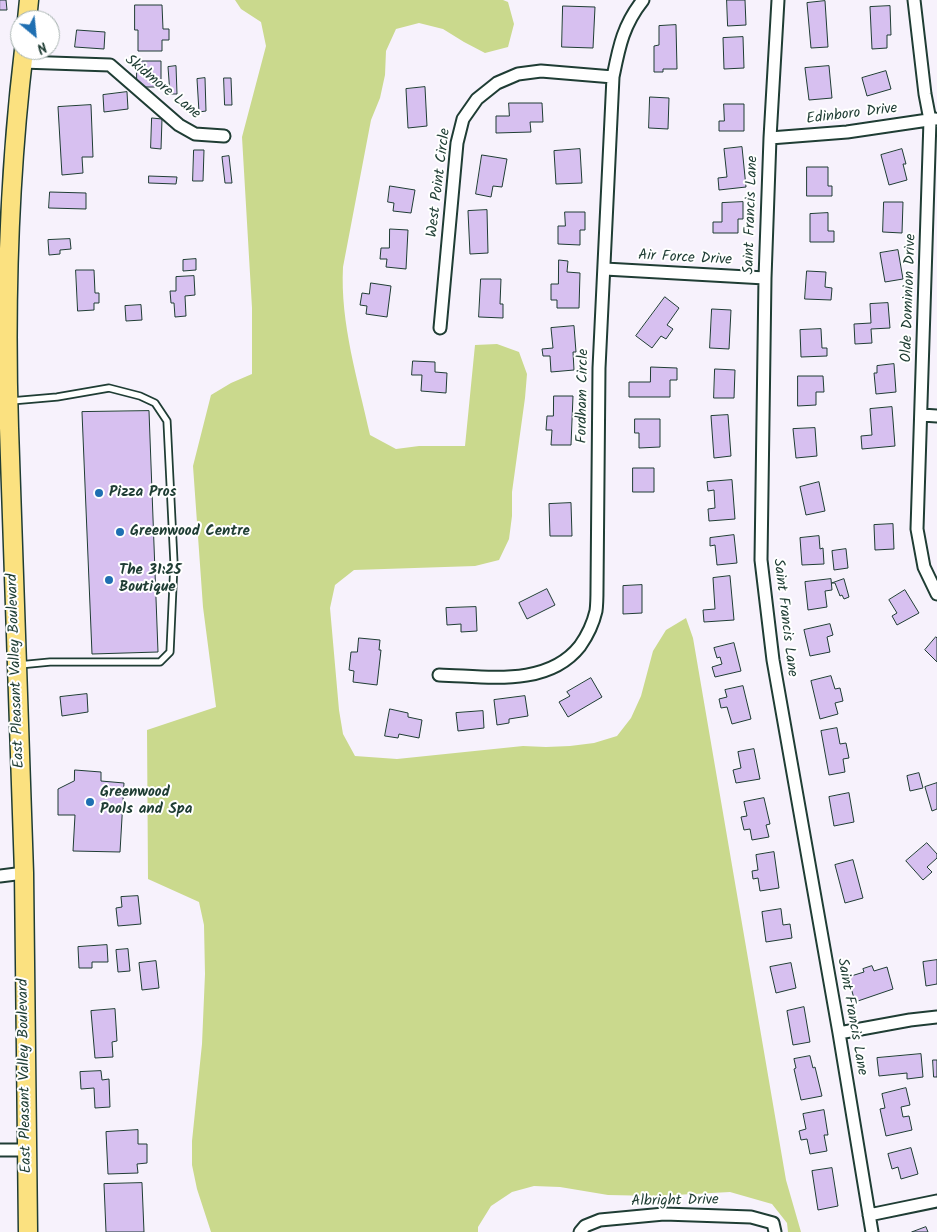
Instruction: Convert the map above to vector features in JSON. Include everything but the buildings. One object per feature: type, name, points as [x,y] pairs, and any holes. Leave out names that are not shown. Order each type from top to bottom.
[{"type":"main road","name":"East Pleasant Valley Boulevard","points":[[23,60],[5,249],[4,354],[8,401],[4,428],[17,666],[24,873],[28,1232]]},
{"type":"street","name":"Fordham Circle","points":[[439,675],[517,676],[536,674],[556,667],[573,655],[588,635],[596,612],[599,368],[613,77],[619,46],[626,25],[643,0]]},
{"type":"street","name":"Saint Francis Lane","points":[[778,0],[764,278],[761,560],[774,660],[840,1033],[872,1232]]},
{"type":"street","name":"Olde Dominion Drive","points":[[914,0],[925,94],[934,119],[917,530],[924,567],[937,594]]},
{"type":"street","name":"Skidmore Lane","points":[[60,60],[110,65],[179,125],[196,134],[224,136]]},
{"type":"street","name":"West Point Circle","points":[[440,328],[457,143],[463,119],[477,99],[497,83],[518,74],[541,72],[613,77]]},
{"type":"street","name":"Edinboro Drive","points":[[770,138],[848,132],[934,119]]},
{"type":"street","name":"Air Force Drive","points":[[605,269],[764,278]]},
{"type":"street","points":[[922,415],[937,416]]},
{"type":"street","points":[[0,876],[24,873]]},
{"type":"street","points":[[840,1033],[937,1017]]},
{"type":"street","points":[[0,1150],[27,1150]]},
{"type":"street","points":[[869,1214],[937,1201]]},
{"type":"street","name":"Albright Drive","points":[[580,1232],[585,1226],[600,1220],[664,1214],[750,1217],[774,1227]]},
{"type":"lane","points":[[8,401],[57,397],[109,388],[140,396],[155,403],[167,421],[174,563],[170,652],[160,662],[50,662],[17,666]]},
{"type":"green space","points":[[235,0],[503,0],[508,2],[514,24],[508,47],[485,53],[443,29],[419,23],[396,29],[386,51],[385,75],[380,98],[371,120],[343,267],[343,288],[347,330],[370,435],[396,449],[419,446],[465,446],[475,345],[497,344],[519,352],[527,374],[512,492],[512,516],[509,539],[499,560],[475,566],[354,570],[335,585],[330,608],[339,710],[343,734],[355,756],[397,759],[523,746],[570,746],[594,743],[617,736],[631,718],[641,696],[653,651],[666,630],[686,618],[693,638],[786,1180],[801,1232],[788,1232],[787,1223],[772,1204],[730,1192],[656,1196],[608,1195],[560,1187],[534,1186],[512,1192],[491,1206],[478,1227],[478,1232],[211,1232],[197,1189],[192,1165],[192,1141],[202,1044],[205,974],[204,925],[199,902],[148,879],[147,730],[216,707],[203,607],[193,466],[211,395],[231,383],[252,374],[252,308],[242,137],[266,46],[261,22],[241,9]]},
{"type":"place","name":"Pizza Pros","points":[[99,493]]},
{"type":"place","name":"Greenwood Centre","points":[[120,532]]},
{"type":"place","name":"The 31:25 Boutique","points":[[109,580]]},
{"type":"place","name":"Greenwood Pools and Spa","points":[[90,802]]}]
